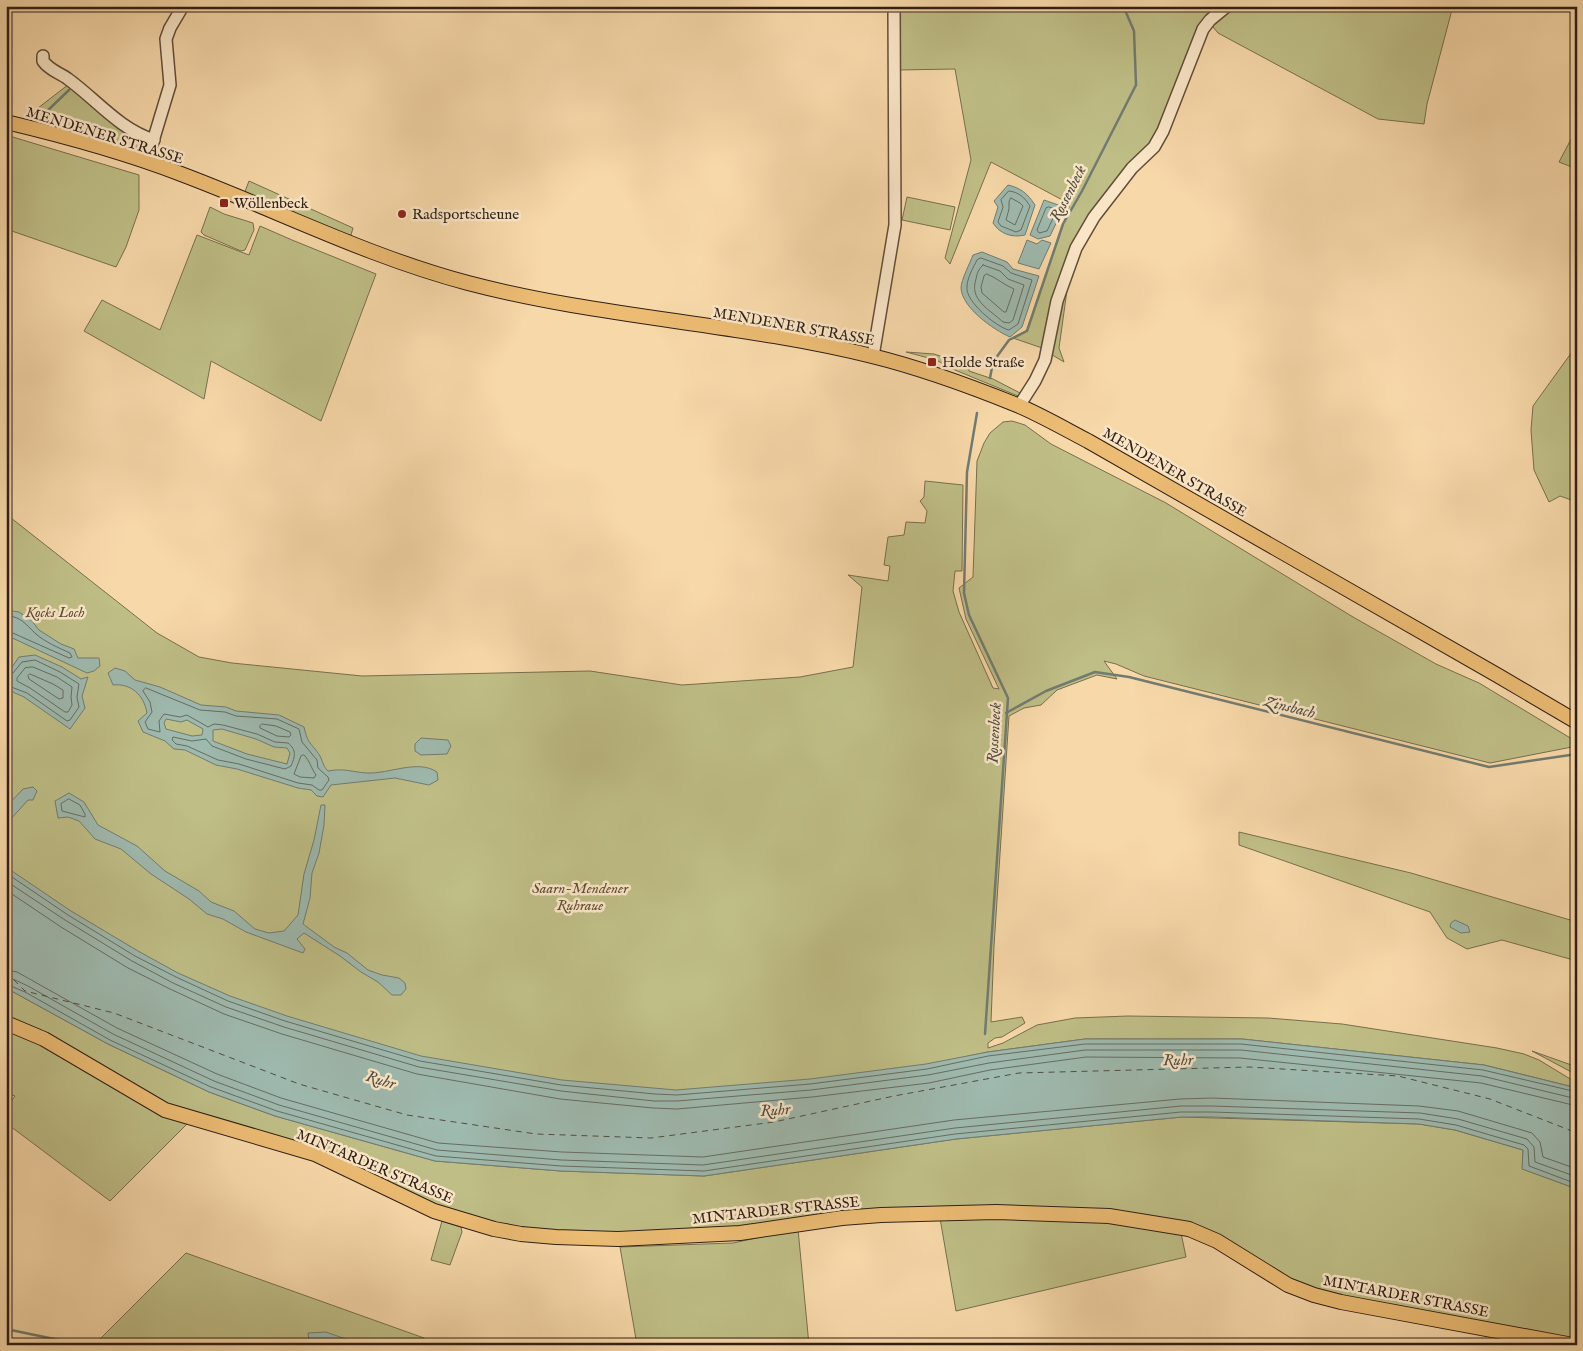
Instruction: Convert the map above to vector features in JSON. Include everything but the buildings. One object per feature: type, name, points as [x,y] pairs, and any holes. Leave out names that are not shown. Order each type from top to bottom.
[{"type":"main road","name":"MENDENER STRASSE","points":[[6,122],[67,137],[147,161],[352,245],[395,261],[468,283],[591,310],[801,341],[873,356],[929,373],[1019,406],[1088,441],[1577,722]]},
{"type":"main road","name":"MINTARDER STRASSE","points":[[6,1023],[44,1039],[165,1110],[316,1154],[434,1211],[494,1229],[521,1234],[556,1237],[618,1239],[731,1234],[842,1218],[881,1215],[996,1212],[1109,1216],[1189,1229],[1216,1241],[1288,1285],[1314,1295],[1341,1302],[1573,1345]]},
{"type":"street","points":[[147,161],[170,85],[166,39],[183,6]]},
{"type":"street","points":[[873,356],[895,225],[894,6]]},
{"type":"street","points":[[1019,406],[1045,360],[1057,301],[1076,248],[1094,217],[1132,168],[1154,147],[1163,130],[1203,28],[1227,6]]},
{"type":"street","name":"MENDENER STRASSE","points":[[43,56],[42,61],[46,65],[68,79],[120,123],[142,136],[154,140]]},
{"type":"green space","points":[[898,6],[1222,6],[1219,8],[1161,131],[1096,209],[1069,276],[1059,348],[1064,362],[1045,349],[1013,338],[1027,330],[1070,204],[991,162],[950,264],[945,258],[971,160],[955,69],[898,70]]},
{"type":"green space","points":[[1233,6],[1453,6],[1427,104],[1424,124],[1378,119],[1218,33],[1213,27],[1212,21]]},
{"type":"green space","points":[[69,84],[148,143],[142,149],[29,115]]},
{"type":"green space","points":[[1577,128],[1577,169],[1559,162]]},
{"type":"green space","points":[[6,135],[139,175],[139,210],[126,247],[116,267],[6,229]]},
{"type":"green space","points":[[249,181],[353,228],[351,235],[344,235],[244,194]]},
{"type":"green space","points":[[907,197],[955,207],[950,230],[902,220]]},
{"type":"green space","points":[[210,207],[224,214],[253,223],[254,230],[245,250],[241,251],[201,232]]},
{"type":"green space","points":[[260,226],[376,274],[321,421],[211,361],[204,399],[84,331],[102,300],[160,330],[197,235],[249,255]]},
{"type":"green space","points":[[1577,345],[1577,502],[1560,496],[1549,502],[1534,470],[1531,430],[1533,406]]},
{"type":"green space","points":[[906,352],[934,354],[961,363],[970,362],[969,371],[993,379],[1022,394],[1018,396],[955,370],[936,360]]},
{"type":"green space","name":"Saarn-Mendener Ruhraue","points":[[1012,421],[1025,425],[1051,444],[1166,503],[1353,617],[1436,664],[1479,683],[1577,742],[1577,746],[1490,763],[1144,676],[1104,661],[1117,679],[1097,675],[1057,690],[1041,705],[1024,708],[1009,716],[991,1022],[1022,1017],[1025,1023],[1002,1037],[995,1038],[988,1043],[988,1048],[1003,1043],[1037,1025],[1075,1018],[1128,1016],[1268,1018],[1342,1024],[1497,1048],[1524,1054],[1539,1060],[1577,1083],[1577,1088],[1484,1065],[1242,1039],[1085,1039],[988,1052],[625,1128],[6,925],[6,514],[157,633],[199,657],[232,663],[362,676],[590,671],[682,685],[800,677],[853,667],[862,587],[848,575],[888,581],[890,566],[884,565],[888,537],[904,535],[906,522],[925,523],[927,511],[920,501],[924,497],[925,481],[963,485],[962,571],[955,571],[953,591],[959,612],[993,688],[999,689],[966,619],[959,588],[973,577],[977,461],[990,433],[1003,422]]},
{"type":"green space","points":[[1239,832],[1411,873],[1577,922],[1577,961],[1502,940],[1467,949],[1447,938],[1430,912],[1239,845]]},
{"type":"green space","points":[[6,988],[108,1044],[209,1092],[275,1116],[435,1161],[561,1171],[704,1176],[956,1139],[1182,1117],[1419,1124],[1455,1130],[1523,1150],[1523,1169],[1577,1189],[1577,1342],[1336,1298],[1303,1287],[1193,1227],[976,1209],[714,1231],[555,1233],[469,1218],[167,1105],[6,1021],[9,1014],[6,1012]]},
{"type":"green space","points":[[6,1026],[187,1124],[110,1201],[6,1123],[6,1108],[15,1096],[6,1093]]},
{"type":"green space","points":[[1532,1051],[1577,1067],[1577,1075]]},
{"type":"green space","points":[[940,1218],[1086,1219],[1181,1233],[1186,1257],[956,1311]]},
{"type":"green space","points":[[442,1221],[461,1227],[462,1232],[450,1265],[431,1260]]},
{"type":"green space","points":[[798,1229],[809,1345],[637,1345],[620,1247],[733,1243]]},
{"type":"green space","points":[[186,1253],[424,1338],[422,1345],[357,1345],[357,1343],[309,1342],[315,1345],[94,1345]]},
{"type":"water","points":[[1008,185],[1024,192],[1035,205],[1025,235],[1007,234],[999,230],[993,223],[998,207],[994,201]]},
{"type":"water","points":[[1044,200],[1064,207],[1050,236],[1038,239],[1030,235]]},
{"type":"water","points":[[1027,240],[1037,244],[1042,240],[1051,243],[1039,269],[1018,263]]},
{"type":"water","points":[[982,252],[1007,262],[1013,269],[1039,276],[1022,327],[1010,337],[980,317],[963,296],[961,285],[973,255]]},
{"type":"water","points":[[6,610],[19,612],[32,621],[39,630],[61,644],[74,649],[78,658],[99,658],[100,666],[94,671],[87,673],[6,635]]},
{"type":"water","points":[[35,655],[62,667],[81,679],[88,677],[82,696],[85,708],[70,729],[24,697],[6,689],[6,670],[10,670],[19,657]]},
{"type":"water","points":[[115,668],[125,671],[135,680],[160,687],[201,705],[226,707],[236,711],[279,715],[304,727],[308,740],[328,771],[344,770],[376,773],[421,767],[437,772],[438,780],[429,785],[395,778],[331,785],[323,797],[317,796],[311,790],[216,765],[185,750],[174,749],[165,741],[143,732],[138,721],[147,713],[143,701],[131,688],[113,685],[108,673]],"holes":[[[166,719],[181,722],[187,720],[203,729],[202,735],[192,736],[166,729],[164,723]],[[222,729],[256,739],[274,747],[287,748],[290,753],[287,764],[247,754],[213,741],[213,730]]]},
{"type":"water","points":[[421,738],[448,740],[451,746],[447,754],[421,755],[415,751],[415,744]]},
{"type":"water","points":[[33,787],[37,791],[33,800],[28,800],[6,822],[6,807],[23,789]]},
{"type":"water","points":[[69,793],[84,802],[98,825],[137,846],[165,871],[199,891],[211,902],[234,911],[255,929],[269,933],[284,931],[298,915],[304,874],[314,840],[321,805],[325,805],[319,853],[312,873],[310,898],[303,924],[334,947],[347,953],[368,970],[399,978],[405,983],[406,989],[401,995],[392,995],[378,982],[304,933],[297,939],[305,949],[303,953],[246,932],[223,919],[207,914],[189,899],[151,874],[121,849],[95,839],[79,821],[68,817],[58,818],[55,801]]},
{"type":"water","name":"Ruhr","points":[[6,867],[71,911],[138,951],[178,973],[230,996],[287,1016],[421,1056],[562,1080],[676,1090],[810,1079],[926,1064],[988,1052],[1085,1039],[1242,1039],[1484,1065],[1577,1088],[1577,1189],[1522,1169],[1523,1150],[1455,1130],[1419,1124],[1212,1117],[1182,1117],[956,1139],[704,1176],[561,1171],[435,1161],[275,1116],[209,1092],[108,1044],[6,988]]},
{"type":"water","points":[[1455,920],[1468,926],[1470,932],[1461,933],[1450,927],[1451,923]]},
{"type":"water","points":[[326,1332],[357,1343],[357,1345],[315,1345],[309,1342],[308,1333]]},
{"type":"waterway","name":"Rossenbeck","points":[[990,378],[993,362],[1009,340],[1027,331],[1063,224],[1136,85],[1134,31],[1125,6]]},
{"type":"waterway","name":"Wöllenbeck","points":[[42,116],[69,90]]},
{"type":"waterway","name":"Rossenbeck","points":[[977,413],[967,472],[964,593],[969,615],[1008,698],[985,1034]]},
{"type":"waterway","name":"Zinsbach","points":[[1006,713],[1046,691],[1095,672],[1129,677],[1489,767],[1577,754]]},
{"type":"waterway","points":[[6,1329],[83,1345]]},
{"type":"ferry route","points":[[6,972],[25,991],[114,1013],[299,1084],[407,1115],[536,1134],[651,1138],[774,1122],[894,1096],[1019,1073],[1249,1067],[1398,1076],[1490,1099],[1577,1133]]},
{"type":"place","name":"Wöllenbeck","points":[[224,203]]},
{"type":"place","name":"Radsportscheune","points":[[402,214]]},
{"type":"place","name":"Holde Straße","points":[[932,362]]},
{"type":"park label","name":"Kocks Loch","points":[[55,612]]}]
